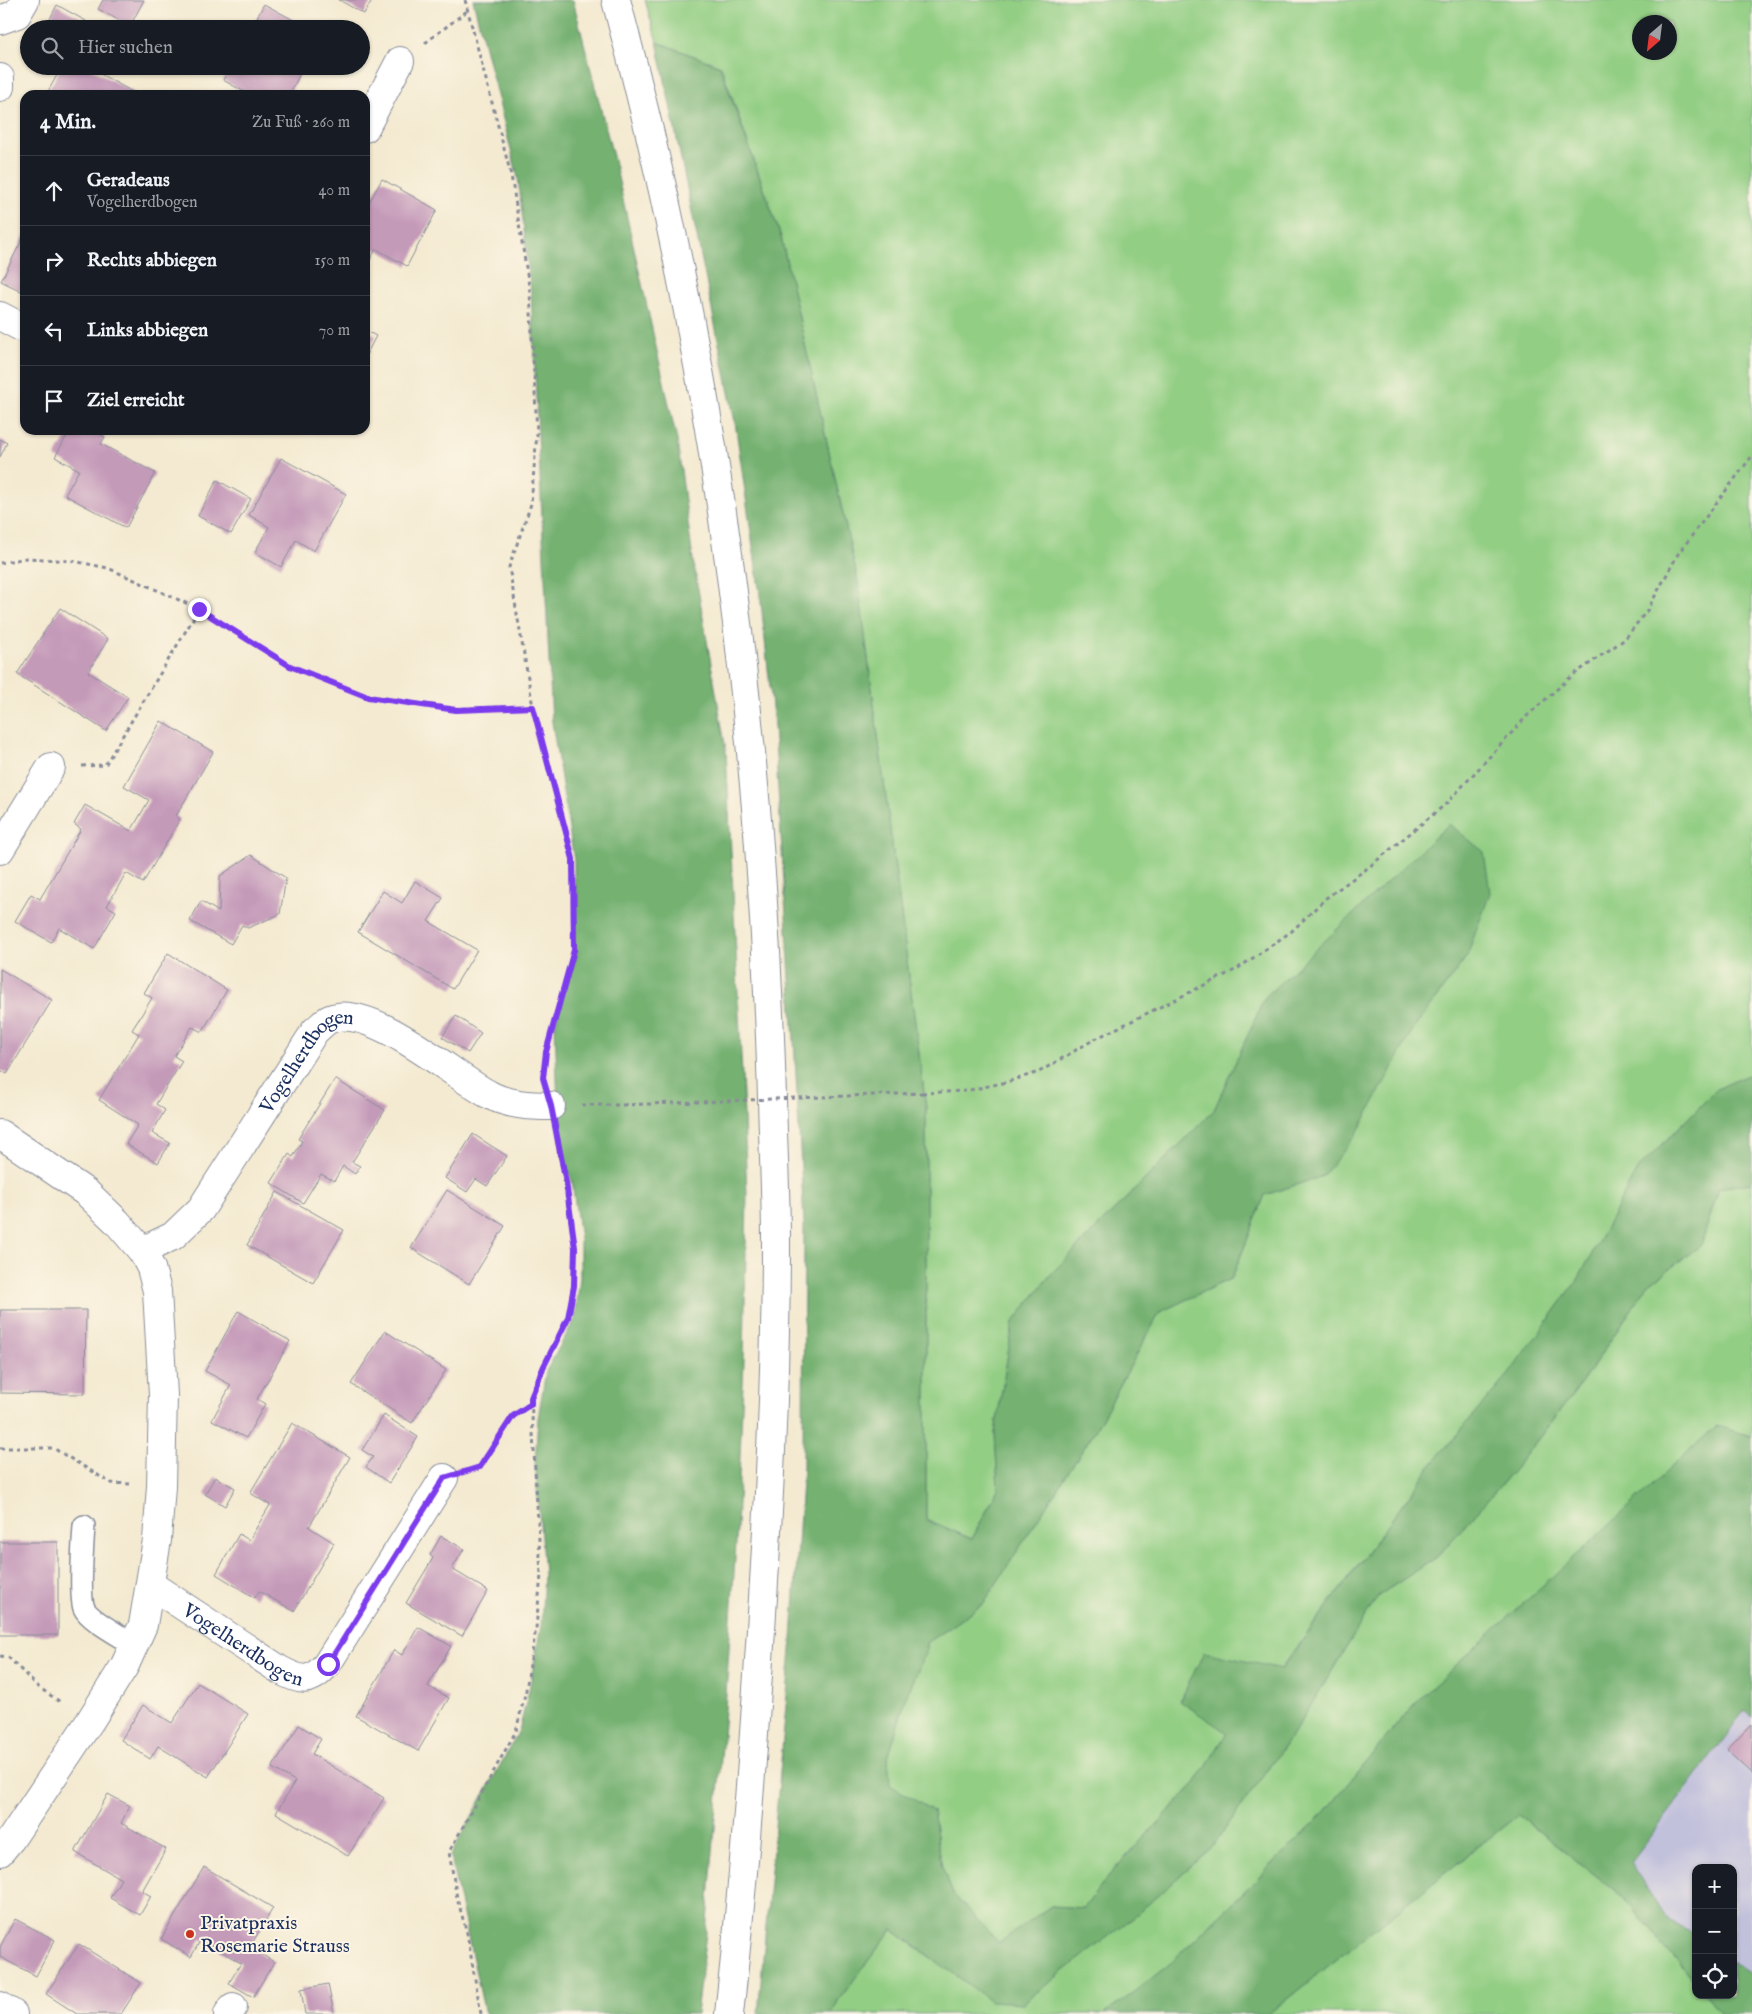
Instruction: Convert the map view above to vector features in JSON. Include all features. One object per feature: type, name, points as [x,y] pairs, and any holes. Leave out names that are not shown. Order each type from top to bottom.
[{"type":"street","points":[[0,20],[17,14],[25,0]]},
{"type":"street","points":[[616,0],[637,79],[679,269],[710,438],[732,583],[748,714],[769,978],[776,1239],[771,1439],[765,1581],[749,1801],[729,2014]]},
{"type":"street","points":[[370,118],[400,61]]},
{"type":"street","points":[[0,78],[0,87]]},
{"type":"street","points":[[0,316],[20,326]]},
{"type":"street","points":[[0,850],[51,767]]},
{"type":"street","name":"Vogelherdbogen","points":[[142,1252],[173,1236],[200,1209],[315,1031],[330,1019],[353,1016],[382,1026],[490,1095],[528,1106],[551,1106]]},
{"type":"street","points":[[0,1134],[87,1194],[117,1222],[142,1252],[151,1268],[157,1291],[162,1395],[161,1486],[157,1540],[143,1625],[125,1665],[90,1721],[11,1839],[0,1852]]},
{"type":"street","name":"Vogelherdbogen","points":[[151,1585],[280,1670],[294,1677],[308,1680],[318,1675],[328,1664],[444,1478]]},
{"type":"street","points":[[0,2006],[13,2014]]},
{"type":"lane","points":[[84,1526],[82,1596],[84,1609],[134,1645]]},
{"type":"path","points":[[465,0],[511,175],[530,292],[537,433],[531,504],[509,567],[533,707],[573,859],[574,950],[546,1052],[543,1078],[551,1106],[566,1182],[575,1248],[574,1286],[568,1318],[544,1366],[531,1398],[541,1575],[536,1628],[526,1690],[516,1731],[449,1852],[457,1898],[467,1933],[481,2014]]},
{"type":"path","points":[[400,61],[468,11]]},
{"type":"path","points":[[551,1106],[623,1105],[965,1091],[1007,1082],[1039,1072],[1093,1040],[1237,969],[1292,931],[1326,898],[1369,867],[1447,803],[1528,715],[1566,680],[1625,639],[1648,609],[1678,554],[1752,456]]},
{"type":"path","points":[[0,563],[26,558],[73,561],[108,568],[199,609],[290,666],[368,697],[456,710],[533,707]]},
{"type":"path","points":[[51,767],[105,764],[199,609]]},
{"type":"path","points":[[444,1478],[480,1467],[513,1416],[531,1404]]},
{"type":"path","points":[[0,1448],[53,1448],[110,1483],[161,1486]]},
{"type":"path","points":[[0,1656],[8,1657],[37,1686],[90,1721]]},
{"type":"shaded area","points":[[1745,1711],[1752,1717],[1752,2014],[1722,2014],[1709,1999],[1737,1999],[1737,1864],[1692,1864],[1692,1976],[1631,1863]]},
{"type":"green space","points":[[473,0],[573,0],[615,164],[677,440],[693,560],[726,750],[747,1195],[744,1360],[737,1528],[724,1724],[706,1933],[696,2014],[485,2014],[450,1856],[519,1731],[529,1690],[541,1626],[544,1574],[535,1463],[538,1418],[546,1371],[575,1319],[580,1278],[580,1239],[572,1181],[561,1150],[555,1025],[575,949],[574,860],[552,722],[531,292],[518,178]]},
{"type":"green space","points":[[645,0],[1752,0],[1752,1073],[1717,1089],[1637,1170],[1579,1278],[1509,1375],[1439,1455],[1281,1669],[1227,1733],[1196,1782],[1110,1874],[1084,1908],[1051,1906],[999,1943],[953,1894],[942,1867],[933,1811],[890,1786],[888,1758],[906,1697],[926,1652],[926,1643],[983,1604],[1096,1429],[1160,1312],[1232,1278],[1265,1195],[1323,1176],[1412,1031],[1467,956],[1265,997],[1214,1110],[1051,1274],[1013,1323],[995,1433],[998,1489],[972,1539],[926,1519],[926,1108],[858,581],[781,237],[721,66],[657,42]]},
{"type":"green space","points":[[657,42],[720,66],[781,237],[858,581],[926,1108],[926,1520],[972,1539],[998,1489],[995,1433],[1013,1323],[1051,1274],[1214,1110],[1265,997],[1449,824],[1484,852],[1490,893],[1467,956],[1412,1031],[1355,1137],[1323,1176],[1265,1195],[1232,1278],[1160,1312],[1096,1429],[983,1604],[926,1643],[926,1652],[906,1697],[888,1758],[890,1785],[933,1811],[942,1867],[953,1894],[999,1943],[1051,1906],[1084,1908],[1110,1874],[1196,1782],[1227,1733],[1180,1701],[1204,1652],[1282,1669],[1439,1455],[1509,1374],[1579,1278],[1637,1170],[1717,1089],[1752,1073],[1752,1183],[1719,1188],[1701,1245],[1648,1285],[1578,1388],[1514,1470],[1437,1557],[1378,1596],[1295,1731],[1213,1846],[1137,1914],[1023,2003],[991,2001],[892,1929],[838,2001],[832,2014],[758,2014],[792,1639],[803,1465],[804,1224],[774,726],[761,602],[735,422]]},
{"type":"green space","points":[[1752,1183],[1752,1436],[1716,1427],[1415,1703],[1316,1822],[1166,1967],[1105,2014],[832,2014],[838,2001],[892,1929],[931,1958],[1023,2003],[1137,1914],[1213,1846],[1295,1731],[1378,1596],[1437,1557],[1514,1470],[1578,1388],[1648,1285],[1701,1245],[1719,1188]]},
{"type":"green space","points":[[1716,1426],[1752,1436],[1752,1717],[1745,1711],[1631,1863],[1665,1918],[1692,1933],[1692,1978],[1621,1895],[1518,1815],[1268,2014],[1105,2014],[1166,1967],[1316,1822],[1415,1703]]},
{"type":"green space","points":[[1518,1815],[1621,1895],[1692,1978],[1692,1999],[1709,1999],[1722,2014],[1268,2014]]},
{"type":"green space","points":[[1737,1963],[1752,1976],[1752,2014],[1722,2014],[1709,1999],[1737,1999]]},
{"type":"building","points":[[103,0],[144,0],[133,20],[119,20],[98,9]]},
{"type":"building","points":[[339,0],[372,0],[364,14]]},
{"type":"building","points":[[264,4],[293,20],[256,20]]},
{"type":"building","points":[[57,5],[84,20],[50,20]]},
{"type":"building","points":[[57,75],[102,75],[129,90],[49,90]]},
{"type":"building","points":[[226,75],[299,75],[292,90],[241,90],[223,80]]},
{"type":"building","points":[[382,179],[437,210],[407,266],[376,249],[370,260],[370,201]]},
{"type":"building","points":[[20,244],[20,290],[1,281]]},
{"type":"building","points":[[370,333],[376,336],[370,347]]},
{"type":"building","points":[[67,435],[101,435],[105,437],[101,444],[155,473],[126,528],[65,495],[79,470],[55,457]]},
{"type":"building","points":[[0,439],[7,443],[0,457]]},
{"type":"building","points":[[281,458],[346,494],[314,551],[296,540],[281,567],[255,552],[269,527],[249,515]]},
{"type":"building","points":[[217,480],[251,499],[231,534],[198,516]]},
{"type":"building","points":[[60,608],[108,639],[88,672],[128,697],[106,731],[17,674]]},
{"type":"building","points":[[161,721],[213,752],[176,816],[180,819],[143,883],[126,873],[107,906],[116,911],[94,949],[59,928],[51,942],[15,921],[31,894],[40,899],[81,829],[74,824],[85,805],[131,831],[149,800],[124,786]]},
{"type":"building","points":[[251,855],[286,878],[280,914],[248,928],[242,925],[231,944],[190,921],[201,901],[219,912],[220,876]]},
{"type":"building","points":[[415,881],[443,898],[428,921],[477,950],[453,989],[358,932],[383,891],[402,903]]},
{"type":"building","points":[[168,953],[227,990],[202,1032],[192,1027],[174,1056],[182,1061],[156,1104],[165,1110],[152,1133],[170,1143],[158,1163],[126,1144],[138,1125],[99,1100],[139,1034],[132,1030],[152,998],[144,993]]},
{"type":"building","points":[[0,969],[52,1000],[7,1074],[0,1070]]},
{"type":"building","points":[[456,1016],[481,1033],[468,1053],[442,1037]]},
{"type":"building","points":[[335,1079],[385,1110],[352,1162],[360,1166],[355,1174],[343,1166],[334,1181],[321,1174],[303,1203],[271,1183],[289,1154],[293,1157],[302,1141],[298,1139]]},
{"type":"building","points":[[473,1134],[507,1156],[487,1186],[476,1179],[467,1192],[445,1178]]},
{"type":"building","points":[[447,1190],[505,1226],[469,1284],[411,1248]]},
{"type":"building","points":[[277,1192],[344,1230],[313,1283],[247,1245]]},
{"type":"building","points":[[0,1310],[86,1310],[85,1394],[0,1393]]},
{"type":"building","points":[[238,1311],[290,1341],[257,1399],[265,1404],[246,1438],[212,1420],[231,1385],[205,1371]]},
{"type":"building","points":[[385,1331],[446,1370],[412,1423],[351,1384]]},
{"type":"building","points":[[384,1415],[418,1437],[389,1483],[366,1467],[373,1457],[362,1450]]},
{"type":"building","points":[[292,1423],[350,1457],[309,1527],[334,1543],[294,1611],[259,1591],[255,1598],[216,1574],[239,1534],[249,1540],[270,1505],[250,1493]]},
{"type":"building","points":[[215,1477],[235,1488],[225,1506],[205,1494]]},
{"type":"building","points":[[441,1536],[464,1549],[452,1569],[488,1591],[462,1636],[406,1603],[433,1558],[430,1555]]},
{"type":"building","points":[[0,1542],[58,1542],[58,1635],[0,1635]]},
{"type":"building","points":[[418,1627],[451,1646],[428,1686],[449,1698],[418,1751],[356,1716],[394,1650],[402,1655]]},
{"type":"building","points":[[198,1683],[248,1714],[208,1777],[158,1746],[150,1759],[121,1740],[143,1705],[172,1723]]},
{"type":"building","points":[[1752,1724],[1752,1773],[1727,1750]]},
{"type":"building","points":[[299,1725],[321,1739],[312,1754],[384,1798],[348,1856],[276,1813],[295,1781],[272,1768]]},
{"type":"building","points":[[108,1794],[130,1806],[121,1823],[166,1849],[142,1891],[151,1896],[140,1915],[110,1898],[121,1879],[75,1852]]},
{"type":"building","points":[[204,1867],[273,1908],[250,1947],[274,1962],[253,1997],[229,1983],[241,1963],[201,1939],[191,1957],[161,1939]]},
{"type":"building","points":[[15,1919],[55,1940],[36,1976],[0,1957],[0,1947]]},
{"type":"building","points":[[79,1944],[141,1983],[121,2014],[77,2014],[46,1994]]},
{"type":"building","points":[[328,1984],[334,2014],[305,2014],[301,1989]]},
{"type":"place","name":"Privatpraxis Rosemarie Strauss","points":[[190,1934]]},
{"type":"route","points":[[199,609],[290,666],[368,697],[456,710],[533,707],[573,859],[574,950],[546,1052],[543,1078],[551,1106],[566,1182],[575,1248],[574,1286],[568,1318],[544,1366],[531,1398],[531,1404],[513,1416],[480,1467],[444,1478],[328,1664]]}]
